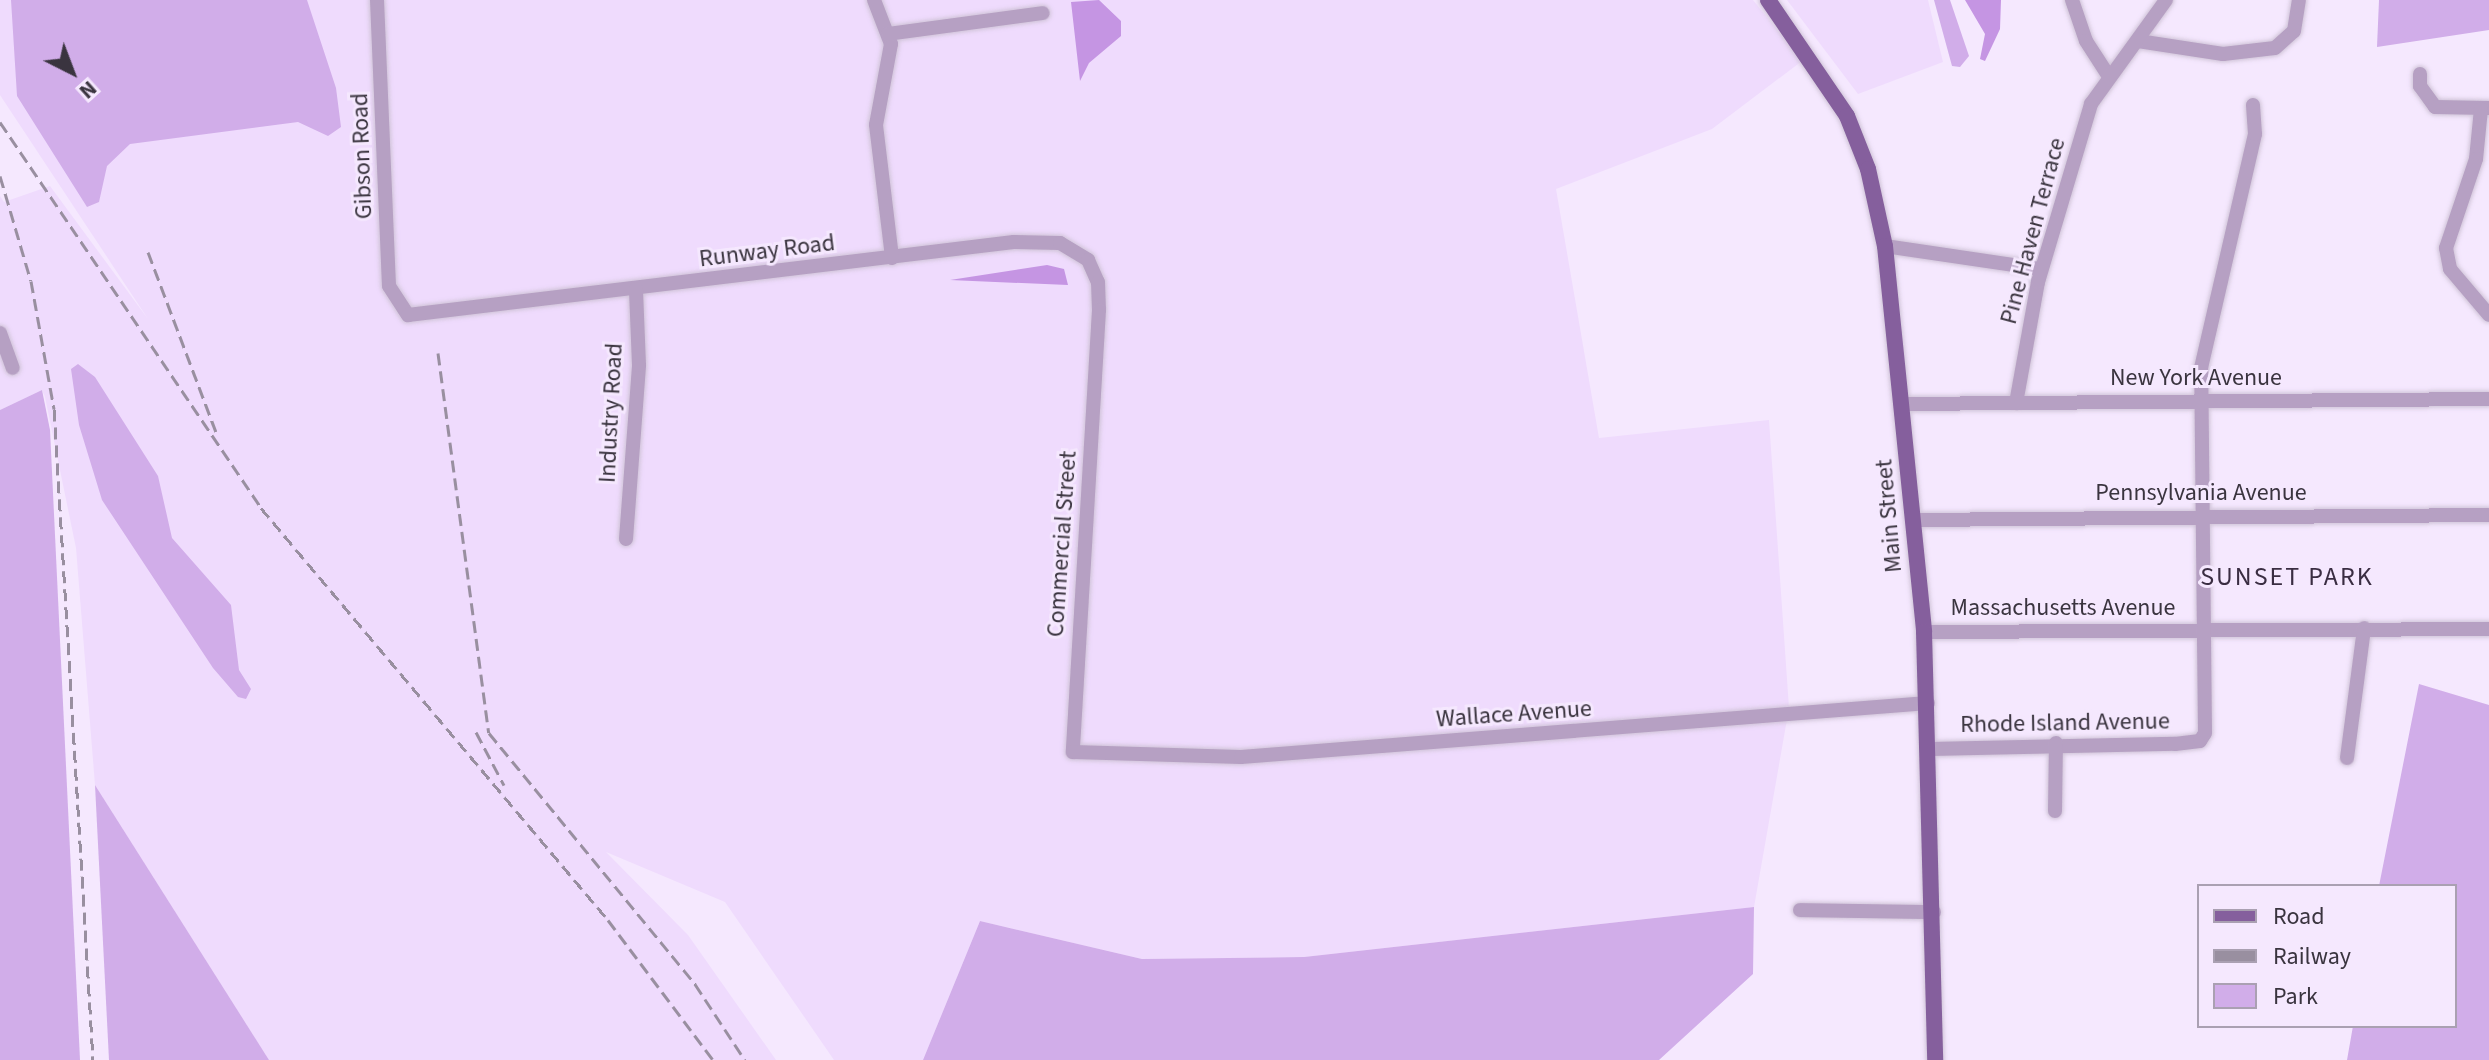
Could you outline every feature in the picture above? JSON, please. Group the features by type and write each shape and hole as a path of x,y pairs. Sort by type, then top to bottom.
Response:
{"main road":[{"name":"Main Street","path":"1768,0 1847,116 1868,169 1885,246 1924,632 1930,749 1935,1060"}],"street":[{"name":"Gibson Road","path":"377,0 389,286 398,308"},
{"path":"874,0 888,34 876,125 892,258"},
{"path":"2072,0 2086,41 2108,75"},
{"name":"Pine Haven Terrace","path":"2016,403 2041,269 2086,116 2108,75 2138,41 2166,0"},
{"path":"2138,41 2223,54 2275,48 2294,31 2299,0"},
{"path":"888,34 1043,13"},
{"path":"2420,74 2420,86 2435,107 2485,108 2476,159 2446,248 2450,269 2489,315"},
{"path":"2208,629 2205,337 2255,134 2253,105"},
{"name":"Runway Road","path":"398,308 413,317 433,317 892,258 1060,243 1093,267 1099,310"},
{"path":"1885,246 2041,269"},
{"name":"Industry Road","path":"626,539 639,365 636,289"},
{"name":"Commercial Street","path":"1099,310 1071,720 1073,752 1103,755"},
{"path":"0,333 13,368"},
{"name":"New York Avenue","path":"1903,404 2489,399"},
{"name":"Pennsylvania Avenue","path":"1914,520 2207,515 2489,515"},
{"path":"2347,758 2364,628"},
{"name":"Rhode Island Avenue","path":"1930,749 2200,741 2207,724 2208,629"},
{"name":"Massachusetts Avenue","path":"1924,632 2489,629"},
{"name":"Wallace Avenue","path":"1103,755 1241,757 1928,703"},
{"path":"2055,811 2056,743"},
{"path":"1800,910 1934,912"}],"shaded area":[{"path":"0,0 1753,0 1802,61 1712,129 1556,189 1599,438 1769,420 1789,708 1754,907 1304,957 1142,959 980,921 923,1060 834,1060 725,902 606,852 688,935 776,1060 269,1060 95,785 76,548 45,397 42,390 0,410 0,196 4,202 50,186 148,319 0,95"},
{"path":"1099,0 1121,21 1121,36 1089,63 1080,81 1071,2"},
{"path":"1787,0 1928,0 1943,62 1858,94"},
{"path":"1965,0 2001,0 2000,29 1985,61 1980,59 1985,34"},
{"path":"1047,265 1064,269 1068,285 950,280"}],"green space":[{"path":"11,0 307,0 336,88 341,127 328,136 298,122 130,144 107,166 99,202 87,207 17,96"},
{"path":"1934,0 1950,0 1969,56 1960,67 1952,66"},
{"path":"2379,0 2489,0 2489,30 2377,47"},
{"path":"78,364 95,377 158,476 172,538 231,605 239,670 251,689 246,699 238,697 213,668 102,500 79,425 71,369"},
{"path":"42,390 50,430 80,1060 0,1060 0,410"},
{"path":"2419,684 2489,705 2489,1060 2347,1060 2353,1028 2457,1028 2457,884 2379,884"},
{"path":"95,785 269,1060 109,1060"},
{"path":"1754,907 1753,974 1659,1060 923,1060 980,921 1142,959 1304,957"}],"railway":[{"path":"0,122 261,508 608,920 713,1060"},
{"path":"0,176 31,281 54,409 93,1060"},
{"path":"148,252 216,432"},
{"path":"438,353 489,733 695,984 745,1060"},
{"path":"476,732 504,785"}],"district":[{"name":"SUNSET PARK","path":"2287,577"}]}
